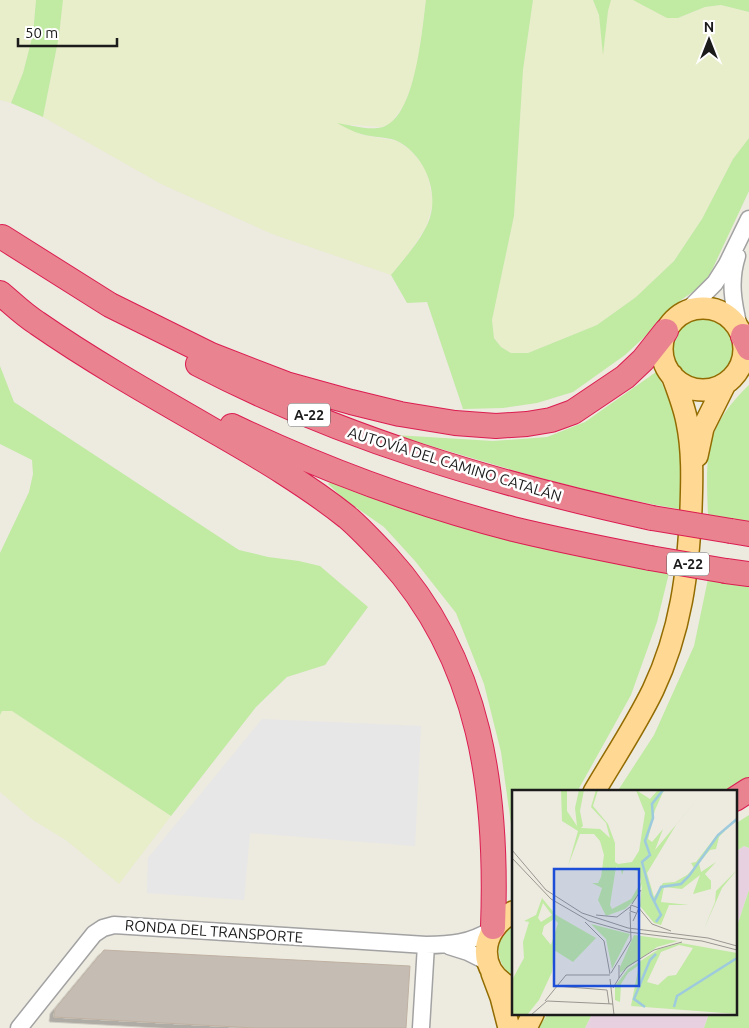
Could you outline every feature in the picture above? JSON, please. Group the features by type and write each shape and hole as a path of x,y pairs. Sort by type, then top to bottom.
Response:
{"highway":[{"path":"1,237 110,305 211,355 286,384 400,414 455,423 496,426 527,424 551,420 573,412 625,377 643,360 666,331"},
{"name":"AUTOVÍA DEL CAMINO CATALÁN","path":"1,237 96,305 163,346 245,388 332,425 501,481 584,503 652,518 740,533"},
{"name":"A-22","path":"0,286 79,340 150,383 217,419 310,460 421,502 471,517 577,544 738,572"},
{"path":"0,293 36,322 120,377 282,471 316,494 348,518 401,573 420,598 442,633 469,696 484,763 495,868 503,918"},
{"path":"736,798 749,790"}],"main road":[{"path":"696,308 716,310 725,314 744,337 744,356 741,367 734,377 725,384 716,388 697,390 679,382 667,369 662,355 666,331 671,323 687,311 696,308"},
{"path":"595,790 653,690 678,623 686,586 692,480 688,423 672,375"},
{"path":"692,480 703,428 725,384"},
{"path":"503,918 487,940 486,951 489,966 501,997 508,1028"},
{"path":"489,966 497,979 512,988"},
{"path":"526,1028 532,1016"}],"street":[{"path":"687,311 715,283 727,264 749,219"},
{"path":"744,337 732,302 732,282 735,263 749,219"},
{"name":"RONDA DEL TRANSPORTE","path":"22,1027 94,934 103,928 114,925 444,945 468,942 503,918"},
{"path":"421,1028 426,945"},
{"name":"RONDA DEL TRANSPORTE","path":"444,945 468,952 489,966"}],"shaded area":[{"path":"262,719 421,726 415,846 250,833 244,900 147,893 148,858"},
{"path":"744,846 749,848 749,890 736,929 736,851"},
{"path":"591,1016 708,1016 704,1028 585,1028"}],"green space":[{"path":"0,0 36,0 33,34 23,73 11,103 0,100"},
{"path":"36,0 63,0 59,36 43,117 11,103 23,73 33,34"},
{"path":"63,0 426,0 417,70 404,105 391,123 382,127 339,124 362,135 397,141 410,150 424,166 433,203 426,227 411,250 391,275 272,234 161,184 43,117 59,36"},
{"path":"426,0 533,0 523,70 514,216 492,320 494,338 501,347 511,353 528,353 597,325 636,297 674,261 702,219 733,159 749,138 749,191 703,285 681,300 664,315 653,329 625,355 573,392 537,403 503,408 463,409 427,302 407,303 391,275 418,241 430,218 432,193 429,181 418,158 399,142 358,133 337,123 378,128 394,120 403,107 410,90 419,50"},
{"path":"533,0 593,0 599,15 603,51 611,0 633,0 679,18 705,7 721,5 749,12 749,138 733,159 702,219 674,261 636,297 597,325 528,353 511,353 501,347 494,337 492,320 514,216 523,70"},
{"path":"593,0 611,0 603,55 599,15"},
{"path":"633,0 749,0 749,12 721,5 705,7 678,18 667,18"},
{"path":"699,317 711,317 728,326 735,337 737,349 735,361 728,372 711,381 699,381 687,376 678,367 673,355 673,343 678,331 687,322"},
{"path":"0,366 14,402 239,550 320,566 368,607 325,665 287,677 256,707 171,816 12,711 2,711 0,715 0,553 29,492 33,474 32,460 0,444"},
{"path":"656,372 671,403 682,447 683,465 679,509 571,486 395,435 493,441 547,437 585,422"},
{"path":"749,385 749,521 708,516 707,477 710,445 715,430 723,416"},
{"path":"333,479 467,528 583,557 669,573 657,622 631,695 578,790 512,790 512,853 511,824 501,752 484,684 456,613 415,561 384,527 344,499 328,484"},
{"path":"708,579 749,584 749,779 733,790 618,790 654,735 694,646"},
{"path":"11,710 171,816 119,884 67,841 33,820 0,792 0,715 2,711"},
{"path":"749,815 749,848 744,846 736,851 736,823"},
{"path":"749,890 749,1028 704,1028 708,1016 736,1016 736,929"},
{"path":"512,926 512,977 503,965 499,952 499,945"},
{"path":"547,1016 591,1016 585,1028 538,1028"}],"building":[{"path":"104,950 410,966 406,1028 255,1028 54,1017 55,1009"}]}
